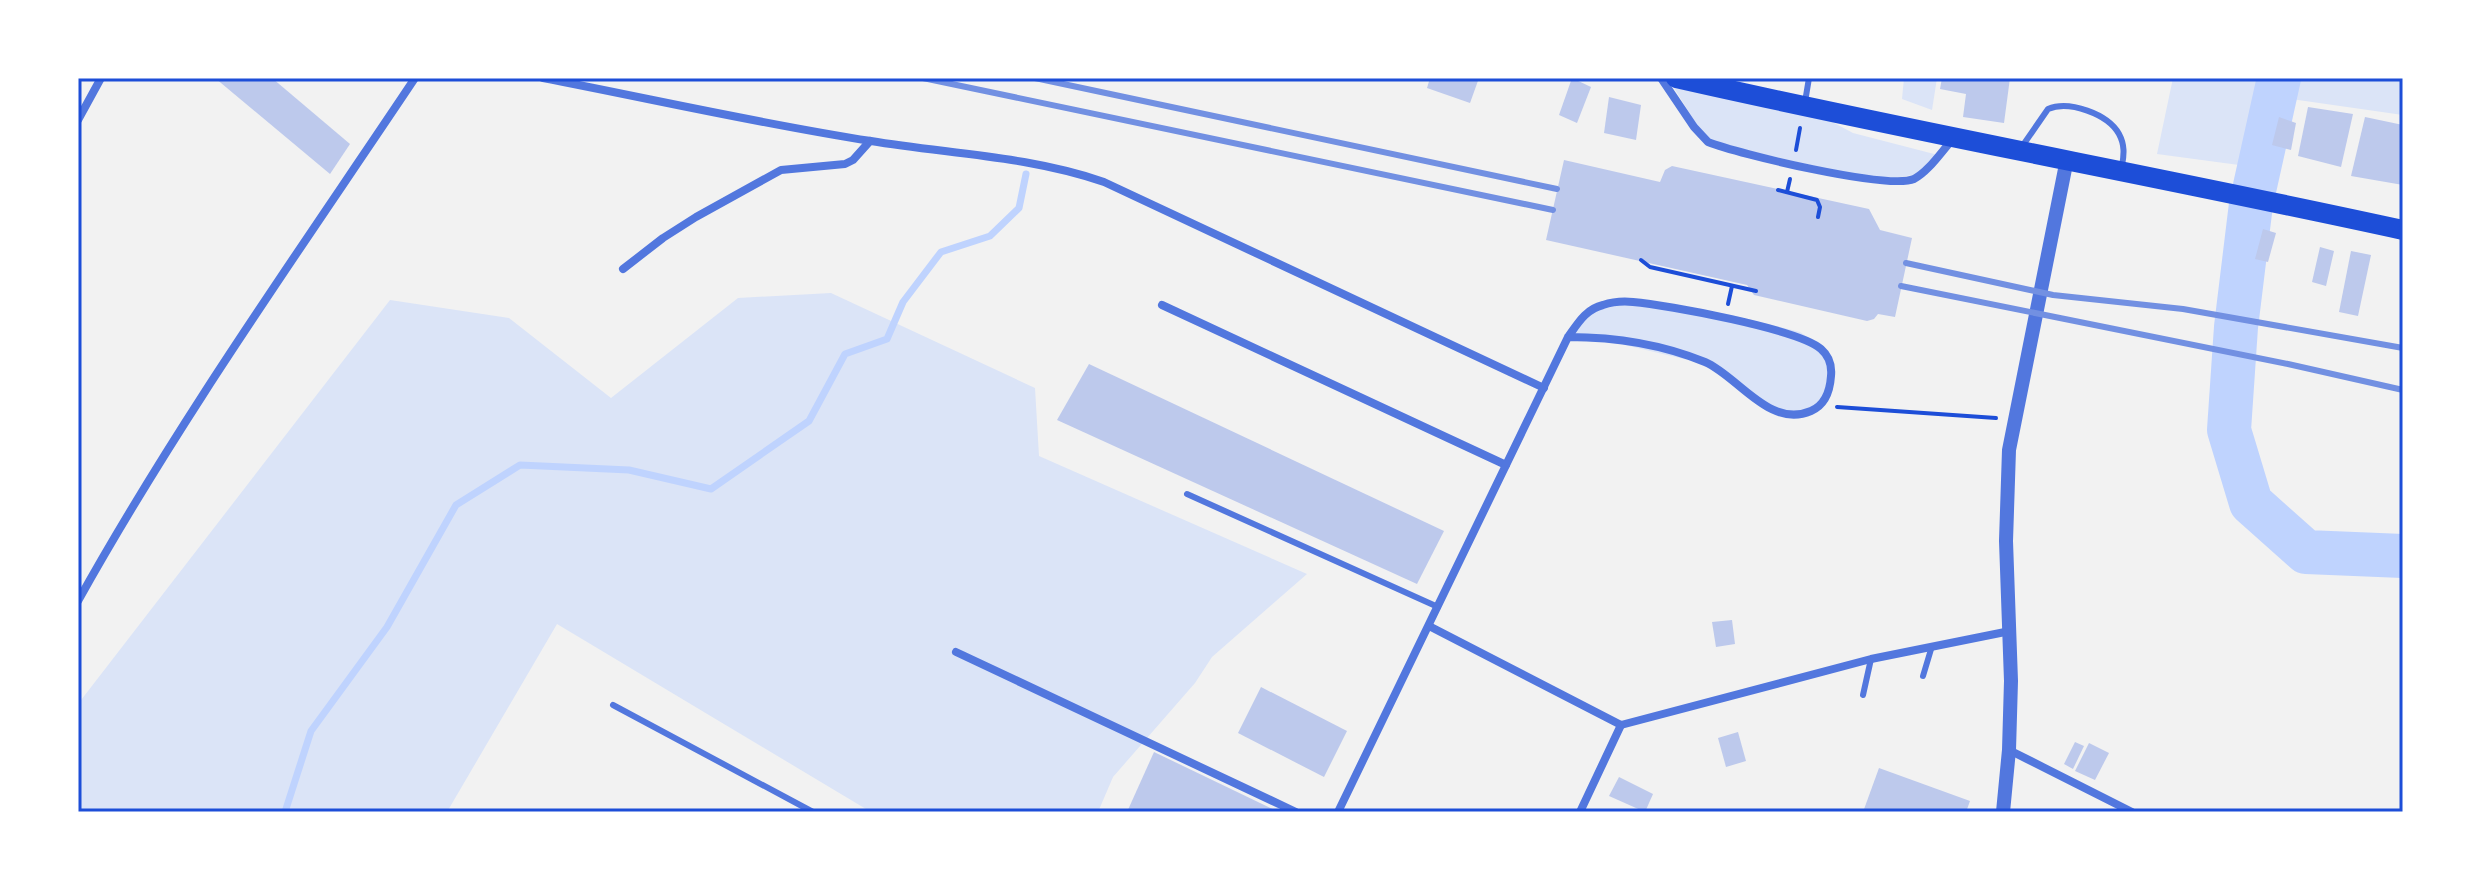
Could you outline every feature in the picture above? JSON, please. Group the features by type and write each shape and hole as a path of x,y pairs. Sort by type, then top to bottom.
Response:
{"main road":[{"path":"1676,78 1717,82 1804,107 2151,175 2403,230"}],"street":[{"path":"78,120 101,78"},
{"path":"78,601 127,513 415,78"},
{"path":"543,78 870,141 1048,166 1104,182 1544,388"},
{"path":"1661,78 1694,127 1708,142 1887,182 1913,179 1925,171 1956,136"},
{"path":"623,269 663,238 761,180 781,170 845,164 853,160 870,141"},
{"path":"2003,812 2009,750 2006,480 2067,159"},
{"path":"1338,812 1568,337 1587,312 1600,305 1631,301 1725,318 1799,336 1823,350 1830,361 1832,375 1829,391 1821,406 1807,413 1791,414 1754,398 1709,364 1673,351 1605,337 1568,337"},
{"path":"1162,305 1506,465"},
{"path":"1429,626 1621,725 1871,659 2010,631"},
{"path":"956,652 1296,812"},
{"path":"1580,812 1621,725"},
{"path":"2009,750 2132,812"}],"lane":[{"path":"1804,107 1809,78"},
{"path":"2020,150 2048,109 2065,106 2085,111 2111,124 2125,151 2122,170"},
{"path":"1187,494 1438,607"},
{"path":"1923,676 1932,646"},
{"path":"1863,695 1871,659"},
{"path":"613,705 813,812"}],"path":[{"path":"1793,163 1804,107"},
{"path":"1787,192 1790,179"},
{"path":"1778,190 1817,200 1820,207 1818,217"},
{"path":"1641,260 1650,267 1756,291"},
{"path":"1821,406 2015,420"}],"shaded area":[{"path":"1904,78 1937,78 1932,110 1902,99"},
{"path":"2173,78 2403,78 2403,115 2284,98 2239,165 2157,154"},
{"path":"1674,88 1804,107 1853,133 1938,155 1918,174 1878,181 1707,141"},
{"path":"831,293 1035,388 1039,456 1307,574 1212,657 1195,683 1113,777 1098,812 871,812 557,624 447,812 78,812 78,704 390,300 509,318 611,398 738,298"},
{"path":"1622,298 1727,314 1800,332 1821,346 1830,368 1828,388 1820,406 1805,413 1771,410 1705,364 1570,332 1599,303"}],"building":[{"path":"215,78 272,78 350,144 330,174"},
{"path":"1430,78 1479,78 1470,103 1427,88"},
{"path":"1572,78 1591,87 1577,123 1559,115"},
{"path":"1942,78 2010,78 2004,123 1963,117 1966,94 1940,89"},
{"path":"1609,97 1641,105 1636,140 1604,133"},
{"path":"2308,107 2353,114 2341,167 2298,156"},
{"path":"2279,117 2296,123 2291,150 2272,145"},
{"path":"2365,117 2403,125 2403,185 2351,176"},
{"path":"1564,160 1660,182 1665,170 1672,166 1869,209 1880,230 1912,238 1895,317 1878,314 1867,321 1754,295 1747,285 1546,240"},
{"path":"2263,229 2276,233 2268,262 2255,259"},
{"path":"2320,247 2334,251 2326,286 2312,282"},
{"path":"2351,251 2371,255 2358,316 2339,312"},
{"path":"1089,364 1444,531 1417,584 1057,420"},
{"path":"1732,620 1735,644 1716,647 1712,622"},
{"path":"1261,687 1347,731 1324,777 1238,733"},
{"path":"1738,732 1746,761 1726,767 1718,738"},
{"path":"2075,742 2084,746 2073,769 2064,764"},
{"path":"2089,743 2109,753 2095,780 2075,771"},
{"path":"1154,752 1279,812 1127,812"},
{"path":"1879,768 1970,801 1966,812 1863,812"},
{"path":"1619,777 1653,794 1645,812 1609,796"}],"waterway":[{"path":"2279,78 2251,204 2236,327 2229,430 2251,503 2306,552 2403,556"},
{"path":"285,812 311,731 387,627 456,505 520,465 629,470 711,489 809,421 845,354 887,339 903,302 941,252 990,236 1019,208 1026,174"}],"railway":[{"path":"923,78 1553,210"},
{"path":"1035,78 1557,189"},
{"path":"1906,263 2053,295 2183,309 2403,348"},
{"path":"1901,286 2403,390"}]}
